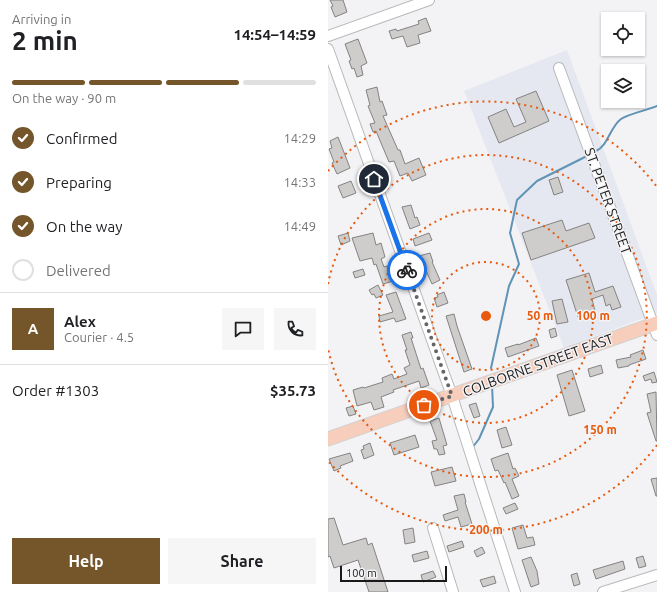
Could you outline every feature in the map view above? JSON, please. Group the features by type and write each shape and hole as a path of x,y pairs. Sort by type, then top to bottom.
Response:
{"main road":[{"name":"COLBORNE STREET EAST","path":"328,438 656,327"}],"street":[{"path":"328,36 429,0"},
{"path":"328,49 452,396 515,592"},
{"name":"ST. PETER STREET","path":"559,68 656,327"},
{"path":"433,528 453,592"},
{"path":"603,592 657,575"}],"shaded area":[{"path":"567,50 657,295 657,313 564,348 464,91"}],"building":[{"path":"330,0 343,0 347,12 335,17"},
{"path":"426,18 431,31 418,35 420,43 407,47 403,36 392,39 389,31 396,29 397,31 419,24 418,21"},
{"path":"358,39 367,63 361,66 363,75 357,77 354,68 352,69 349,61 351,60 345,44"},
{"path":"377,87 380,102 382,101 387,115 383,116 398,150 400,150 405,164 419,158 426,175 412,181 408,173 400,176 394,161 389,162 376,131 373,132 370,124 375,123 368,106 370,105 366,90"},
{"path":"536,91 549,121 499,143 488,117 506,109 514,127 526,122 516,99"},
{"path":"338,137 350,168 337,174 332,163 334,162 329,149 332,148 330,141"},
{"path":"558,177 563,192 554,195 549,180"},
{"path":"351,181 356,193 343,198 338,186"},
{"path":"411,205 415,218 417,217 420,225 410,229 402,207"},
{"path":"562,220 566,231 589,223 595,238 531,260 522,233"},
{"path":"348,233 350,241 341,245 338,236"},
{"path":"373,233 376,245 381,243 385,257 381,259 384,267 387,266 393,281 383,284 376,264 374,265 372,258 360,261 352,238"},
{"path":"429,233 432,240 415,246 413,239"},
{"path":"430,253 432,262 440,280 432,284 419,256"},
{"path":"363,269 365,275 355,278 353,272"},
{"path":"589,273 595,292 613,286 621,307 612,310 610,304 606,306 603,295 592,299 595,311 578,317 566,280"},
{"path":"378,285 383,295 376,298 369,290"},
{"path":"396,292 406,319 396,322 394,318 380,322 379,316 393,312 386,295"},
{"path":"444,292 448,303 437,307 434,298 438,297 437,295"},
{"path":"562,299 568,322 557,324 552,301"},
{"path":"454,314 472,369 464,372 446,316"},
{"path":"555,328 557,336 551,338 549,330"},
{"path":"411,332 413,338 411,338 421,369 423,368 429,385 421,388 419,381 393,390 394,392 381,397 384,407 374,410 371,402 357,406 353,390 383,382 382,378 392,374 394,379 407,374 404,368 410,365 402,335"},
{"path":"536,338 539,346 508,357 505,348"},
{"path":"643,350 646,359 629,366 618,368 616,360 631,357 630,355"},
{"path":"601,365 603,373 590,377 588,369"},
{"path":"572,370 585,411 569,416 557,375"},
{"path":"654,372 657,382 652,383 651,379 645,381 643,376"},
{"path":"656,392 657,441 647,413 651,412 647,394"},
{"path":"476,403 480,416 474,418 469,405"},
{"path":"353,406 356,414 349,416 346,408"},
{"path":"439,418 447,445 443,446 445,454 439,455 437,449 434,449 432,441 437,440 430,421"},
{"path":"506,427 512,445 502,448 497,430"},
{"path":"415,435 419,447 394,455 390,443"},
{"path":"370,443 374,455 364,459 361,450 364,449 363,446"},
{"path":"350,453 353,461 340,466 341,468 334,471 329,459"},
{"path":"508,453 513,469 515,468 519,476 512,479 519,496 512,499 498,470 495,471 491,459"},
{"path":"452,467 456,481 435,486 431,472"},
{"path":"657,478 657,496 656,496 651,479"},
{"path":"464,494 472,524 461,527 458,517 445,521 443,515 458,510 454,496"},
{"path":"515,503 518,509 506,514 503,508"},
{"path":"334,518 343,545 366,538 368,545 372,543 388,592 369,592 358,560 334,568 330,556 328,557 328,519"},
{"path":"523,525 527,538 533,537 535,545 518,549 512,528"},
{"path":"413,528 415,542 405,544 403,530"},
{"path":"462,541 464,547 449,552 447,546"},
{"path":"482,547 485,553 477,557 474,551"},
{"path":"427,551 429,558 414,562 412,555"},
{"path":"643,556 646,566 639,568 636,558"},
{"path":"531,557 537,571 539,584 531,587 522,560"},
{"path":"623,561 625,569 596,579 593,570"},
{"path":"433,571 436,577 423,582 421,575"},
{"path":"577,573 580,584 574,586 571,575"},
{"path":"494,576 496,583 483,587 480,580"}],"waterway":[{"path":"596,151 600,149 617,122 621,119 628,115 657,106"},
{"path":"491,368 509,286 519,264 510,233 517,200 537,181 585,157"},
{"path":"472,448 479,439 493,407 492,385"}],"way so far":[{"path":"407,270 452,396 424,405"}],"route":[{"path":"374,179 407,270"}]}
